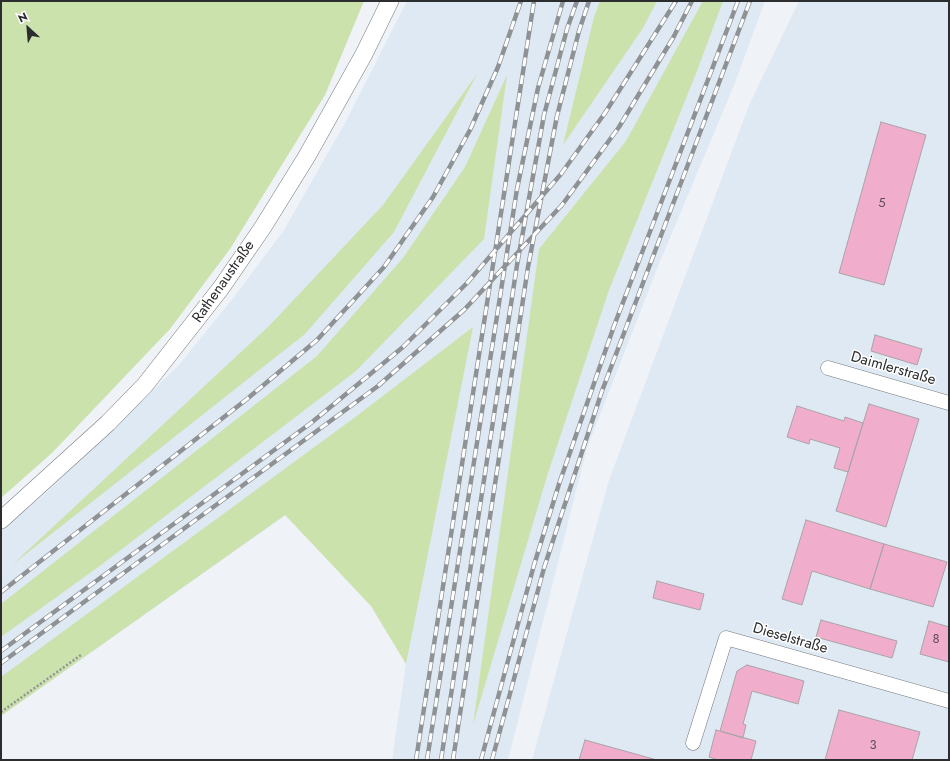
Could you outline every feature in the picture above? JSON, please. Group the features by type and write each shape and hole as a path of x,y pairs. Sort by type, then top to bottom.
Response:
{"street":[{"name":"Rathenaustraße","path":"1,520 108,422 145,385 216,294 263,227 307,156 364,54 390,1"},
{"name":"Daimlerstraße","path":"828,368 949,403"},
{"name":"Dieselstraße","path":"692,743 726,638 949,701"}],"path":[{"path":"1,712 81,654"}],"shaded area":[{"path":"407,1 765,1 735,83 659,264 587,448 508,760 392,760 406,664 371,606 286,515 1,716 1,530 44,495 179,365 234,297 284,230 345,123"},
{"path":"799,1 949,1 949,760 532,760 609,480 750,103"}],"green space":[{"path":"1,1 364,1 325,95 230,249 170,329 52,453 1,498"},
{"path":"600,1 657,1 643,28 563,145 594,17"},
{"path":"703,1 723,1 697,71 609,290 548,473 473,725 539,249 626,141"},
{"path":"477,74 394,232 305,334 12,565 270,325 383,205"},
{"path":"507,75 484,239 356,371 101,565 1,637 1,604 317,356 403,258 465,167"},
{"path":"473,327 406,664 371,606 285,515 1,716 1,677 354,418"}],"building":[{"path":"881,122 926,135 884,285 839,273"},
{"path":"875,335 922,349 917,365 871,351"},
{"path":"869,404 919,419 886,527 836,511"},
{"path":"797,406 844,421 845,417 863,423 848,472 834,468 840,448 810,439 809,444 787,437"},
{"path":"806,520 884,544 870,589 812,571 802,605 782,599"},
{"path":"884,544 947,562 933,607 870,589"},
{"path":"657,581 704,594 700,610 653,598"},
{"path":"821,620 897,641 892,658 816,637"},
{"path":"929,621 949,627 949,662 920,654"},
{"path":"747,665 804,681 798,704 752,691 743,724 746,725 743,738 720,731 737,671"},
{"path":"839,710 920,732 912,760 825,760"},
{"path":"716,730 756,741 751,760 719,760 709,757"},
{"path":"585,740 657,760 579,760"}],"railway":[{"path":"1,592 247,399 317,340 384,267 433,197 470,130 498,67 521,1"},
{"path":"416,760 534,1"},
{"path":"427,760 517,189 538,88 563,1"},
{"path":"441,760 517,265 544,115 567,29 577,1"},
{"path":"453,760 528,267 557,116 579,31 589,1"},
{"path":"1,651 311,423 403,347 467,283 561,174 605,113 676,1"},
{"path":"1,663 378,386 464,310 562,205 619,127 673,38 692,1"},
{"path":"481,760 534,565 559,484 614,326 738,1"},
{"path":"492,760 544,568 602,391 750,1"}]}
